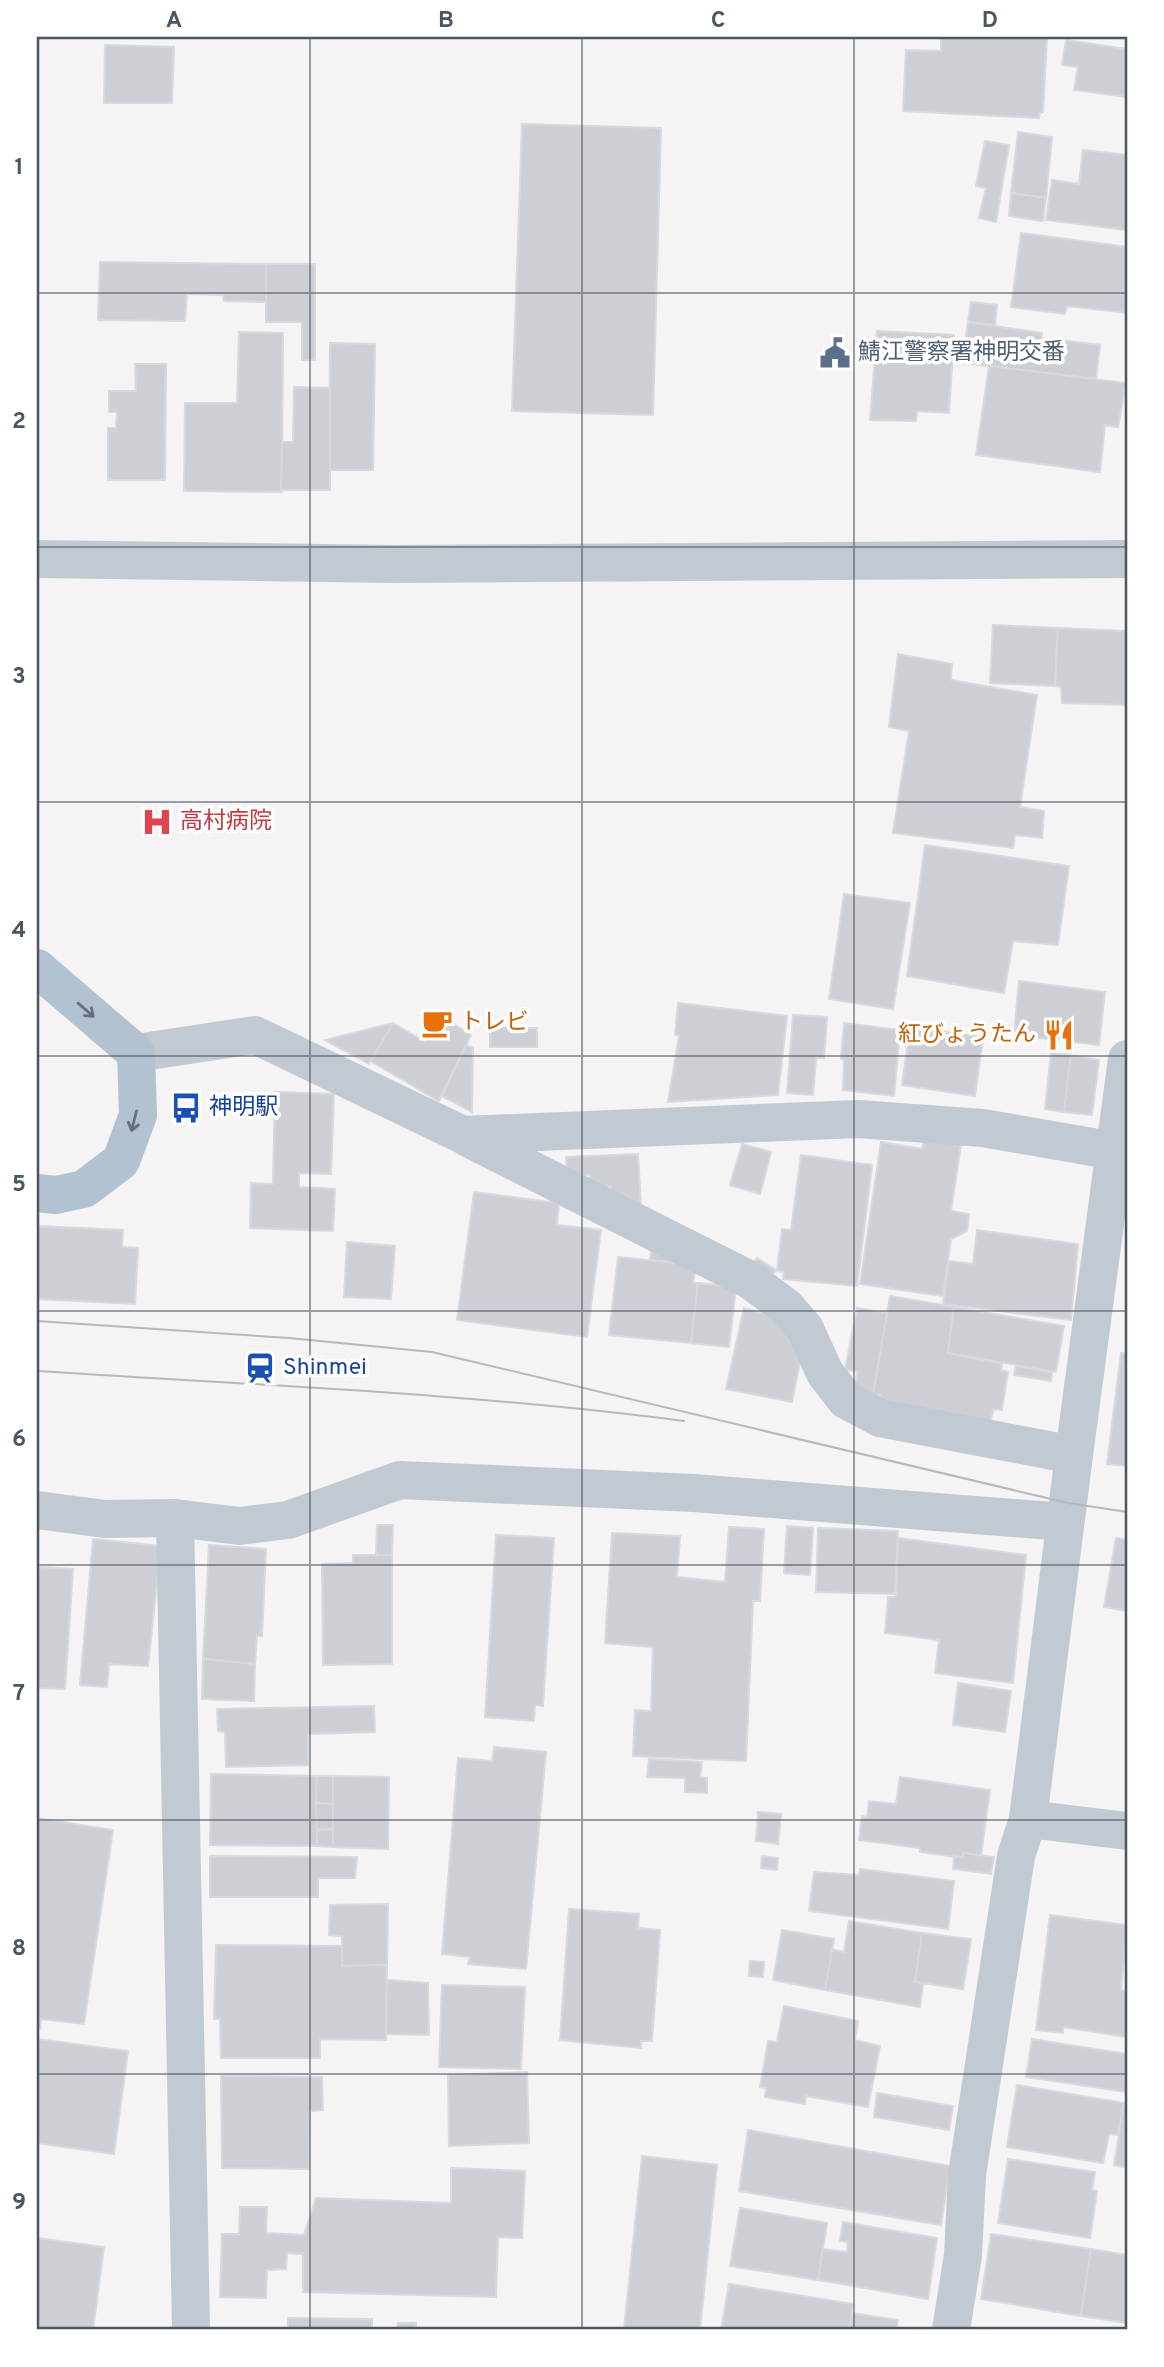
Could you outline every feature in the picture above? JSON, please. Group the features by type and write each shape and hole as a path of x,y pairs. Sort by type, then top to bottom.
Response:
{"main road":[{"path":"37,968 136,1053 138,1115 121,1161 84,1189 56,1195 37,1193"}],"street":[{"path":"37,559 392,564 1127,559"},
{"path":"136,1053 255,1035 463,1135 750,1280 786,1307 805,1329 825,1373 846,1400 880,1418 1074,1455"},
{"path":"951,2330 963,2255 969,2162 1016,1856 1028,1819 1127,1061"},
{"path":"463,1135 858,1119 984,1128 1115,1150"},
{"path":"37,1510 105,1519 176,1518 239,1526 288,1520 400,1480 694,1493 1065,1522"},
{"path":"176,1518 191,2330"},
{"path":"1028,1819 1127,1831"}],"building":[{"path":"941,37 1047,37 1043,112 1039,118 903,111 906,50 941,51"},
{"path":"1066,40 1127,49 1127,97 1074,90 1078,67 1062,65"},
{"path":"105,45 174,47 172,103 104,103"},
{"path":"522,124 661,128 653,415 512,411"},
{"path":"1018,132 1052,137 1046,198 1011,193"},
{"path":"985,141 1009,145 996,222 979,218 986,188 976,186"},
{"path":"1083,150 1127,155 1127,230 1046,220 1052,180 1079,184"},
{"path":"1011,193 1046,198 1043,221 1009,216"},
{"path":"1021,233 1127,247 1127,313 1067,306 1065,314 1011,307"},
{"path":"100,262 266,264 266,302 224,301 223,295 187,294 185,321 98,320"},
{"path":"266,264 315,264 315,360 302,360 302,322 266,322"},
{"path":"971,302 997,305 995,325 968,322"},
{"path":"968,322 1042,333 1041,338 1100,345 1096,379 962,363"},
{"path":"877,331 954,335 949,413 917,411 916,421 870,420"},
{"path":"239,332 283,333 282,492 184,491 185,403 237,403"},
{"path":"330,343 375,344 373,470 329,470"},
{"path":"135,364 166,364 165,480 108,480 108,428 116,428 117,412 109,412 109,391 136,391"},
{"path":"989,366 1126,383 1118,427 1105,425 1100,472 976,455"},
{"path":"294,387 330,388 330,490 281,490 282,442 293,442"},
{"path":"993,625 1058,628 1055,686 990,683"},
{"path":"1058,628 1127,631 1127,705 1062,703 1061,687 1055,686"},
{"path":"898,654 952,664 951,680 1037,695 1020,807 1044,811 1042,838 1015,835 1013,848 893,833 909,731 889,727"},
{"path":"925,845 1069,866 1058,945 1013,941 1004,993 907,976"},
{"path":"844,894 910,903 893,1009 829,999"},
{"path":"1019,981 1105,992 1099,1045 1014,1035"},
{"path":"678,1003 787,1016 778,1095 668,1102 679,1036 675,1035"},
{"path":"439,1015 471,1035 439,1101 370,1061 393,1023 425,1042"},
{"path":"793,1015 827,1017 824,1058 816,1058 813,1095 787,1093"},
{"path":"393,1023 369,1064 325,1040"},
{"path":"844,1023 900,1030 894,1096 843,1090 844,1060 841,1059"},
{"path":"910,1027 983,1037 975,1096 902,1085"},
{"path":"490,1028 537,1028 537,1047 490,1047"},
{"path":"466,1045 473,1048 472,1112 442,1096"},
{"path":"1051,1053 1071,1055 1064,1112 1045,1109"},
{"path":"1071,1055 1099,1060 1092,1115 1064,1112"},
{"path":"275,1092 334,1094 331,1174 299,1173 299,1187 335,1189 333,1231 250,1228 251,1183 273,1184"},
{"path":"924,1139 961,1144 951,1211 969,1214 967,1231 951,1239 943,1296 860,1284 881,1142 922,1149"},
{"path":"742,1144 771,1152 760,1194 730,1185"},
{"path":"638,1154 641,1205 628,1206 627,1196 612,1197 611,1186 590,1187 590,1175 567,1175 566,1157"},
{"path":"801,1155 872,1165 857,1286 783,1279 784,1272 777,1271 782,1229 791,1230"},
{"path":"474,1192 559,1203 557,1225 601,1230 587,1337 457,1320"},
{"path":"37,1226 123,1230 122,1247 138,1248 135,1304 37,1299"},
{"path":"977,1230 1078,1244 1071,1320 943,1304 949,1261 973,1264"},
{"path":"347,1242 395,1246 391,1299 344,1297"},
{"path":"651,1252 671,1254 670,1262 650,1260"},
{"path":"618,1257 696,1265 693,1283 698,1283 691,1343 609,1335"},
{"path":"757,1258 776,1270 768,1281 749,1269"},
{"path":"698,1283 736,1287 729,1347 691,1343"},
{"path":"890,1296 954,1307 948,1353 1002,1364 1001,1370 1008,1372 1002,1410 994,1409 989,1425 880,1405 881,1395 873,1394"},
{"path":"954,1307 1064,1326 1056,1372 948,1353"},
{"path":"744,1308 774,1317 801,1357 792,1402 726,1389"},
{"path":"857,1308 887,1313 873,1394 855,1392 857,1371 845,1370"},
{"path":"1121,1353 1127,1353 1127,1466 1107,1464"},
{"path":"1016,1366 1052,1372 1051,1381 1014,1375"},
{"path":"377,1525 393,1525 392,1555 376,1555"},
{"path":"787,1526 813,1528 810,1575 784,1573"},
{"path":"729,1527 764,1529 760,1601 753,1601 746,1761 633,1756 635,1710 651,1711 653,1647 605,1643 612,1533 680,1536 677,1577 725,1582"},
{"path":"818,1528 898,1531 895,1594 816,1592"},
{"path":"496,1535 554,1538 543,1706 535,1705 534,1721 485,1717"},
{"path":"898,1538 1026,1555 1013,1683 935,1673 939,1640 885,1633 888,1597 896,1597"},
{"path":"1116,1538 1127,1540 1127,1611 1104,1607"},
{"path":"93,1539 161,1546 148,1666 109,1664 107,1687 80,1685"},
{"path":"209,1545 266,1549 262,1636 257,1635 255,1664 203,1659"},
{"path":"353,1555 392,1555 392,1664 323,1665 322,1564 353,1563"},
{"path":"37,1567 73,1569 65,1689 37,1688"},
{"path":"203,1659 255,1664 254,1701 202,1699"},
{"path":"958,1683 1011,1691 1005,1732 953,1725"},
{"path":"374,1706 375,1732 308,1734 308,1765 226,1767 225,1732 218,1731 217,1709"},
{"path":"494,1747 546,1752 526,1969 468,1964 470,1957 442,1954 458,1758 492,1761"},
{"path":"649,1759 702,1762 700,1777 707,1778 707,1793 685,1792 685,1778 647,1777"},
{"path":"211,1774 317,1776 317,1846 210,1845"},
{"path":"317,1776 333,1776 333,1804 316,1803"},
{"path":"333,1776 389,1777 388,1849 333,1847"},
{"path":"900,1777 990,1790 981,1856 963,1853 962,1858 920,1852 920,1848 859,1840 862,1816 867,1817 869,1801 896,1804"},
{"path":"316,1803 333,1804 333,1829 317,1830"},
{"path":"758,1812 781,1814 778,1844 756,1841"},
{"path":"37,1818 113,1830 84,2024 41,2019 40,2029 37,2028"},
{"path":"333,1829 333,1847 317,1846 317,1830"},
{"path":"963,1853 994,1857 991,1874 953,1869 954,1856 962,1858"},
{"path":"210,1856 357,1857 355,1878 318,1878 318,1897 210,1897"},
{"path":"762,1856 778,1858 777,1870 761,1868"},
{"path":"860,1869 954,1881 948,1929 809,1911 814,1872 859,1875"},
{"path":"388,1904 387,1965 342,1966 342,1936 329,1935 330,1905"},
{"path":"569,1909 639,1914 638,1928 660,1930 652,2041 641,2041 641,2048 560,2040"},
{"path":"1050,1915 1127,1925 1121,1990 1127,1991 1127,2037 1063,2027 1063,2033 1036,2030"},
{"path":"849,1921 922,1933 915,1982 923,1983 920,2007 825,1990 831,1949 844,1952"},
{"path":"782,1930 834,1939 825,1990 773,1980"},
{"path":"922,1933 971,1939 963,1989 915,1982"},
{"path":"216,1945 342,1946 342,1966 387,1965 386,2040 320,2039 320,2058 221,2058 220,2019 214,2019"},
{"path":"750,1961 764,1962 763,1977 749,1976"},
{"path":"387,1980 428,1983 429,2035 386,2034"},
{"path":"442,1985 525,1987 521,2069 439,2067"},
{"path":"784,2006 858,2021 855,2040 880,2046 868,2107 806,2096 805,2104 765,2097 766,2088 760,2087 768,2041 777,2042"},
{"path":"37,2039 128,2051 114,2154 37,2143"},
{"path":"1032,2039 1127,2054 1127,2092 1026,2077"},
{"path":"527,2072 529,2143 449,2146 448,2075"},
{"path":"221,2076 322,2077 323,2110 310,2111 309,2169 222,2168"},
{"path":"1017,2085 1124,2103 1118,2135 1109,2134 1103,2163 1007,2147"},
{"path":"877,2093 953,2106 949,2130 874,2117"},
{"path":"1124,2103 1127,2103 1127,2168 1114,2165"},
{"path":"748,2130 950,2166 941,2225 739,2191"},
{"path":"642,2156 717,2165 700,2330 624,2330"},
{"path":"1008,2159 1095,2172 1092,2190 1097,2191 1090,2238 998,2223"},
{"path":"451,2168 525,2171 522,2238 498,2237 496,2297 303,2292 303,2254 287,2253 286,2269 267,2270 266,2298 220,2297 222,2234 239,2234 240,2207 267,2207 266,2233 304,2235 316,2198 451,2203"},
{"path":"740,2208 827,2223 818,2280 730,2266"},
{"path":"843,2222 937,2238 928,2299 818,2280 823,2249 847,2252 848,2242 840,2241"},
{"path":"991,2234 1091,2249 1081,2316 981,2299"},
{"path":"37,2238 104,2247 93,2330 37,2330"},
{"path":"1091,2249 1127,2255 1127,2323 1081,2316"},
{"path":"729,2284 853,2304 849,2330 721,2330"},
{"path":"852,2313 898,2320 896,2330 849,2330"},
{"path":"288,2318 372,2319 372,2330 288,2330"},
{"path":"398,2323 416,2323 416,2330 397,2330"}],"tram line":[{"path":"37,1321 289,1338 432,1352 1068,1503 1127,1512"},
{"path":"37,1371 523,1403 684,1421"}],"place":[{"name":"鯖江警察署神明交番","path":"835,353"},
{"name":"高村病院","path":"157,822"},
{"name":"トレビ","path":"437,1023"},
{"name":"紅びょうたん","path":"1059,1035"},
{"name":"神明駅","path":"186,1108"},
{"name":"Shinmei","path":"260,1368"}]}
